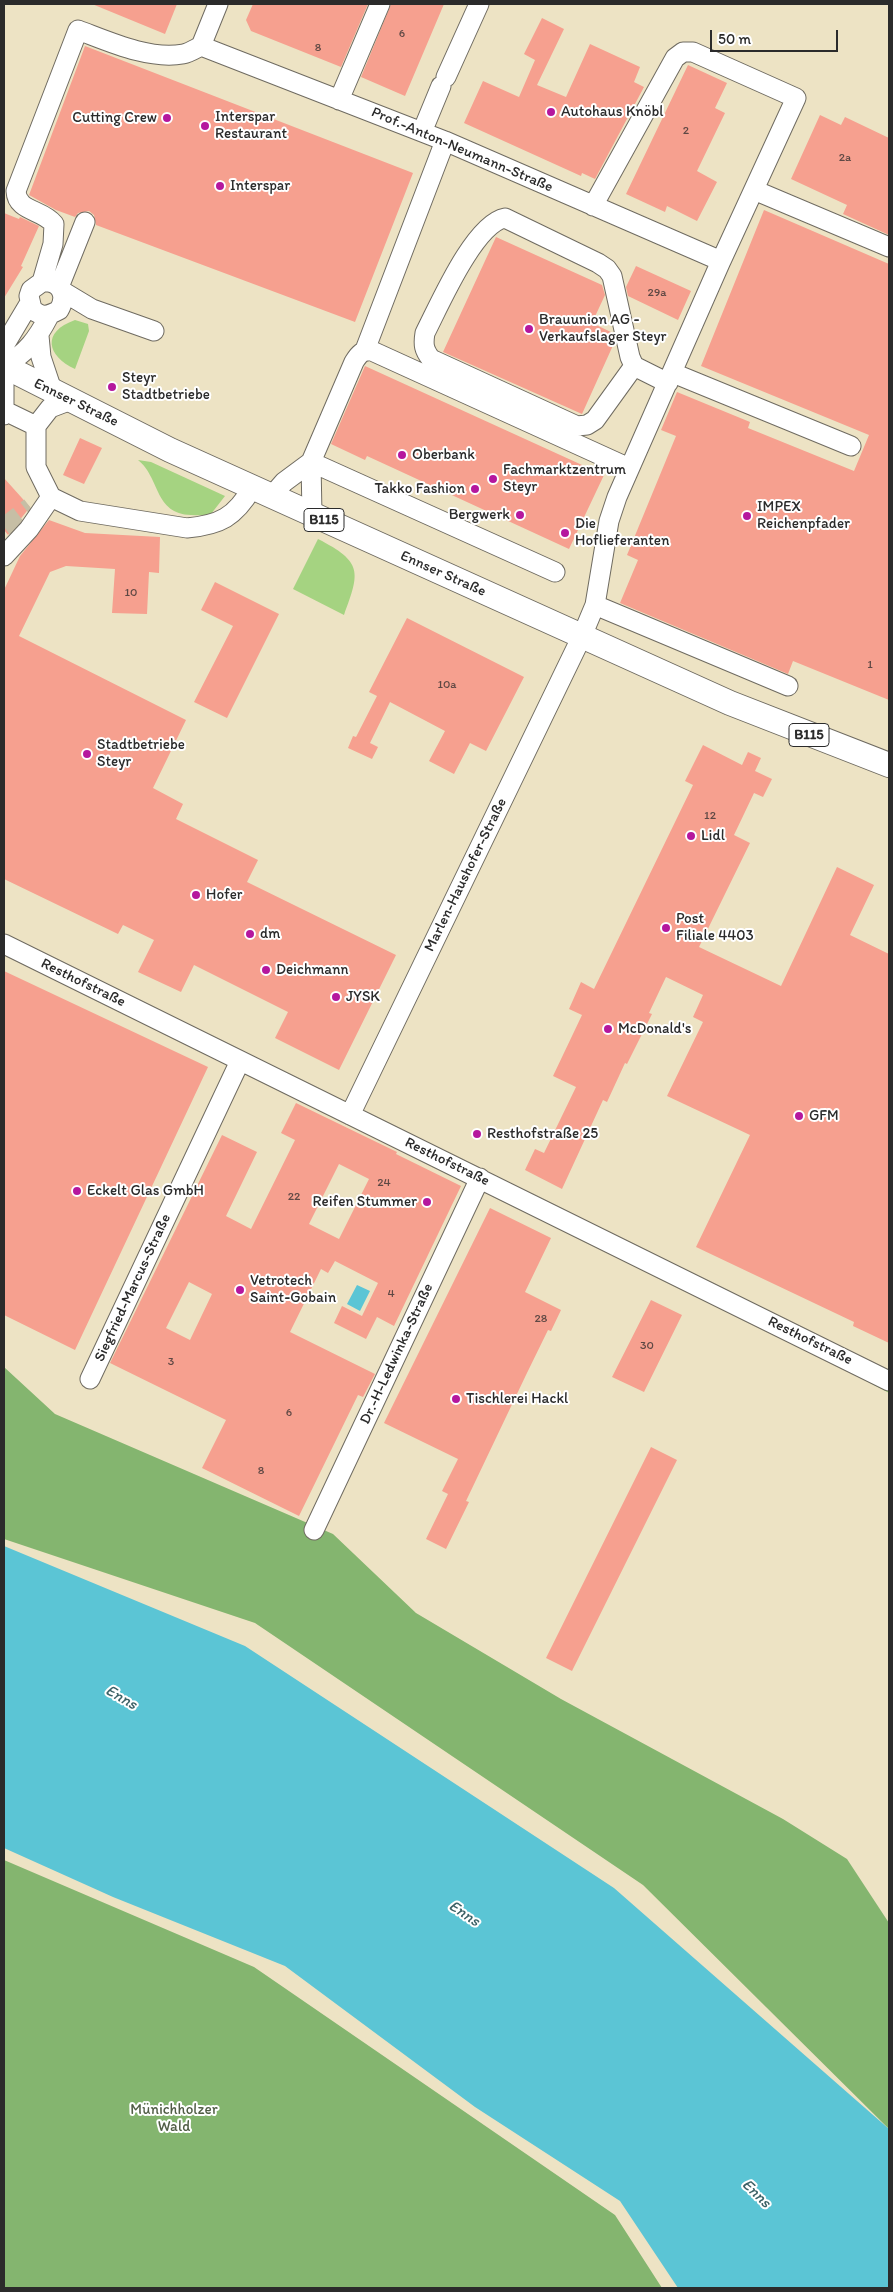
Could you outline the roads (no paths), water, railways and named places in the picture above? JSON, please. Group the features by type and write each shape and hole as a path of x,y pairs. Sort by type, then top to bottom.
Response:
{"main road":[{"name":"Ennser Straße","path":"4,366 312,515 738,707 889,765"}],"street":[{"path":"4,366 22,353 39,336 64,298 54,287 54,224 48,217 20,204 16,199 16,191 78,30 119,45 171,55 186,54 201,46 218,4"},
{"path":"339,100 380,4"},
{"path":"422,132 479,4"},
{"name":"Prof.-Anton-Neumann-Straße","path":"201,46 445,141 720,261"},
{"path":"582,636 595,606 609,521 629,468 671,378 720,261 796,98 694,52 683,52 675,58 593,206"},
{"path":"365,350 445,141"},
{"path":"754,190 889,247"},
{"path":"505,218 607,269 612,276 630,356 634,366 595,420 587,425 577,426 431,359 425,352 423,344 425,334 471,249 482,233 497,220 505,218"},
{"path":"54,287 85,222"},
{"path":"4,346 29,304 31,290 54,287 88,306 154,331"},
{"path":"29,304 36,314 54,313 88,306"},
{"path":"39,336 41,357 61,395 36,426 36,467 51,497 80,511 187,528 203,526 227,518 262,492 284,482 311,462"},
{"path":"312,515 311,462 354,362 358,354 365,350 372,351 629,468"},
{"path":"634,366 671,378 851,446"},
{"path":"4,381 4,413 36,426"},
{"path":"311,462 555,572"},
{"path":"30,507 51,497"},
{"path":"4,556 29,529 51,497"},
{"path":"595,606 788,686"},
{"name":"Marlen-Haushofer-Straße","path":"350,1115 582,636"},
{"name":"Resthofstraße","path":"4,944 889,1380"},
{"name":"Siegfried-Marcus-Straße","path":"90,1379 240,1061"},
{"name":"Dr.-H-Ledwinka-Straße","path":"314,1530 480,1178"}],"water":[{"path":"357,1285 370,1291 360,1311 347,1304"},
{"name":"Enns","path":"4,1546 245,1646 614,1888 889,2129 889,2288 678,2288 620,2201 475,2107 285,1966 113,1897 4,1848"}],"tunnel":[{"path":"4,527 30,507"}],"place":[{"name":"Autohaus Knöbl","path":"551,112"},
{"name":"Cutting Crew","path":"167,118"},
{"name":"Interspar Restaurant","path":"205,126"},
{"name":"Interspar","path":"220,186"},
{"name":"Brauunion AG - Verkaufslager Steyr","path":"529,329"},
{"name":"Steyr Stadtbetriebe","path":"112,387"},
{"name":"Oberbank","path":"402,455"},
{"name":"Fachmarktzentrum Steyr","path":"493,479"},
{"name":"Takko Fashion","path":"475,489"},
{"name":"Bergwerk","path":"520,515"},
{"name":"IMPEX Reichenpfader","path":"747,516"},
{"name":"Die Hoflieferanten","path":"565,533"},
{"name":"Stadtbetriebe Steyr","path":"87,754"},
{"name":"Lidl","path":"691,836"},
{"name":"Hofer","path":"196,895"},
{"name":"Post Filiale 4403","path":"666,928"},
{"name":"dm","path":"250,934"},
{"name":"Deichmann","path":"266,970"},
{"name":"JYSK","path":"336,997"},
{"name":"McDonald's","path":"608,1029"},
{"name":"GFM","path":"799,1116"},
{"name":"Resthofstraße 25","path":"477,1134"},
{"name":"Eckelt Glas GmbH","path":"77,1191"},
{"name":"Reifen Stummer","path":"427,1202"},
{"name":"Vetrotech Saint-Gobain","path":"240,1290"},
{"name":"Tischlerei Hackl","path":"456,1399"}],"park label":[{"name":"Münichholzer Wald","path":"174,2118"}]}
